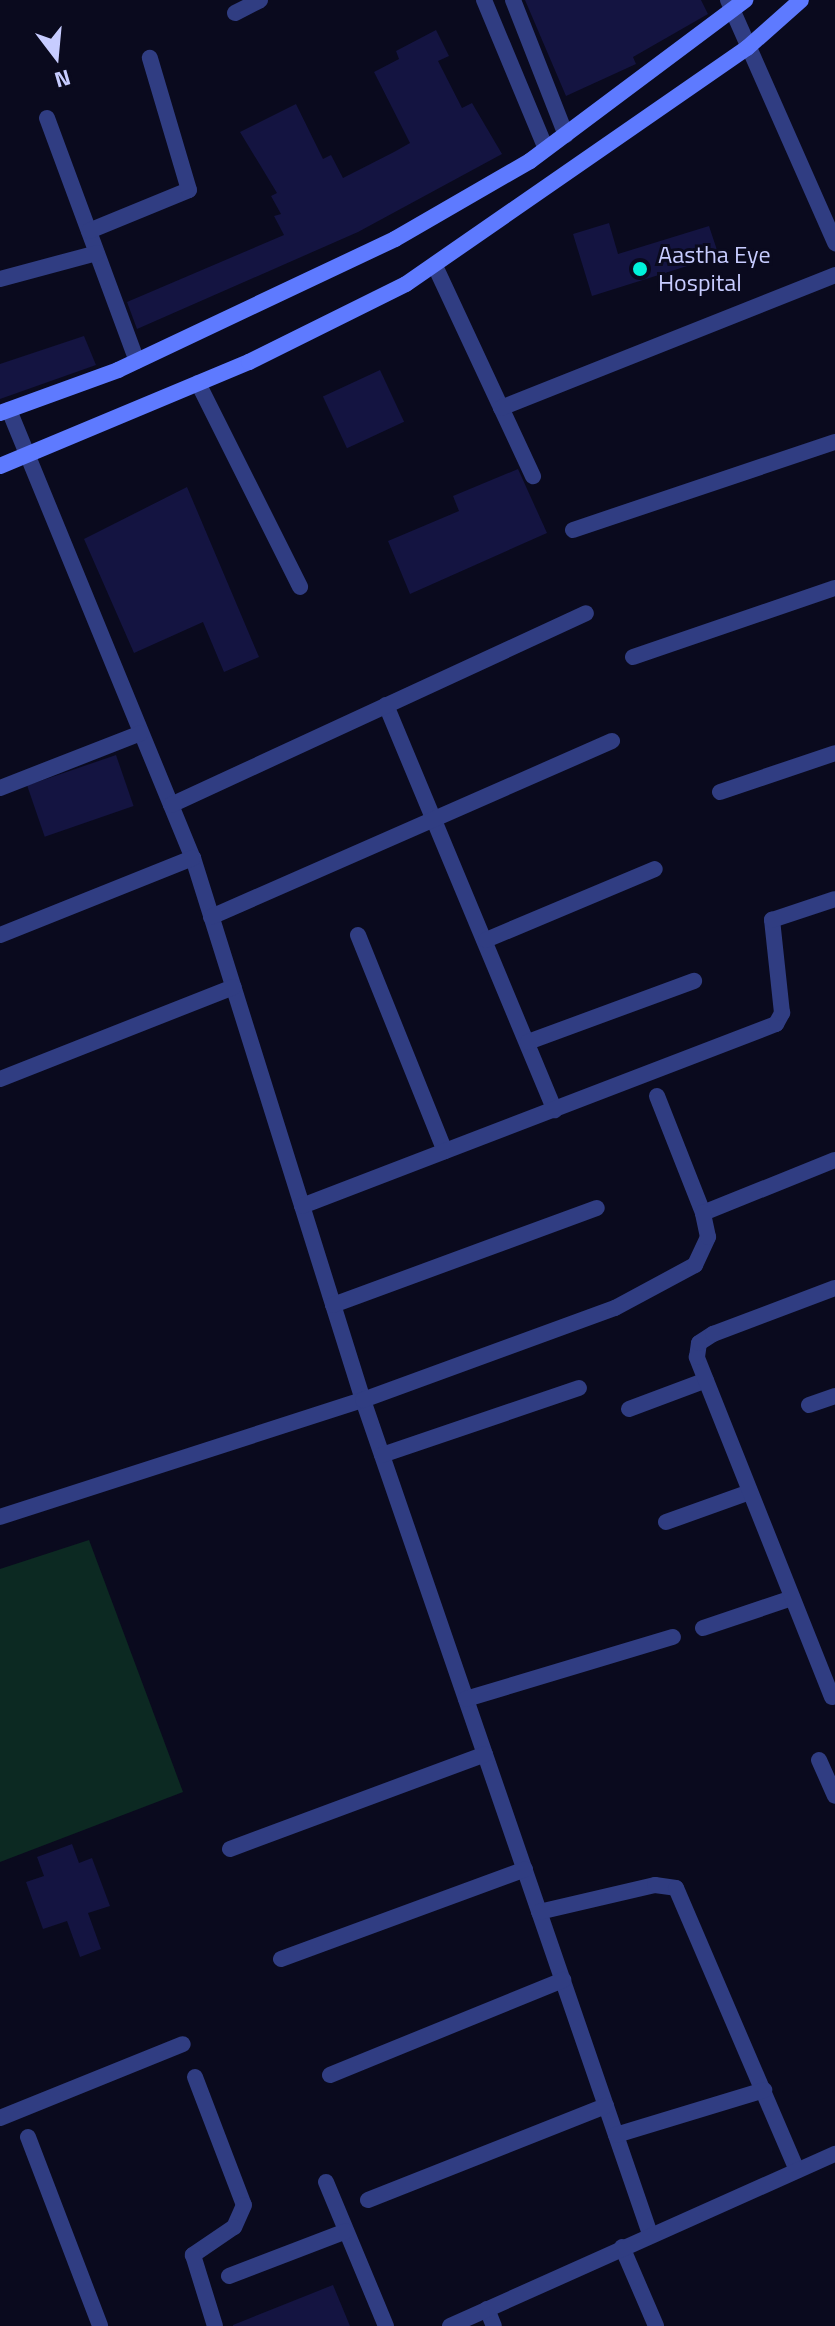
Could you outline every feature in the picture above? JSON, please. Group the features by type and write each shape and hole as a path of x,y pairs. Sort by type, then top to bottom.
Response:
{"street":[{"path":"235,13 260,0"},
{"path":"484,0 546,149"},
{"path":"513,0 566,135"},
{"path":"0,466 198,383 435,266 747,48 801,0"},
{"path":"650,2234 363,1400 193,858 4,412 137,361 395,239 546,149 735,4 747,48 835,243"},
{"path":"89,231 189,190 150,58"},
{"path":"47,118 137,361"},
{"path":"0,279 97,253"},
{"path":"435,266 533,476"},
{"path":"501,408 835,275"},
{"path":"198,383 300,587"},
{"path":"573,530 835,442"},
{"path":"633,657 835,588"},
{"path":"171,805 586,613"},
{"path":"386,705 437,820 555,1110"},
{"path":"0,788 141,733"},
{"path":"211,917 612,741"},
{"path":"720,792 835,753"},
{"path":"0,935 193,858"},
{"path":"486,940 655,869"},
{"path":"302,1206 776,1024 782,1013 772,920 835,899"},
{"path":"358,935 445,1151"},
{"path":"528,1042 694,981"},
{"path":"0,1079 233,987"},
{"path":"0,1517 363,1400 665,1286 704,1253 703,1213 657,1096"},
{"path":"703,1213 835,1160"},
{"path":"333,1305 597,1208"},
{"path":"832,1697 706,1380 699,1343 835,1288"},
{"path":"629,1409 706,1380"},
{"path":"382,1455 579,1388"},
{"path":"809,1405 835,1396"},
{"path":"666,1522 750,1492"},
{"path":"703,1628 792,1598"},
{"path":"466,1699 673,1637"},
{"path":"230,1849 485,1754"},
{"path":"819,1760 835,1796"},
{"path":"281,1959 525,1869"},
{"path":"539,1912 655,1885 676,1888 797,2170"},
{"path":"330,2075 563,1980"},
{"path":"0,2118 183,2044"},
{"path":"195,2077 244,2205 234,2227 193,2255 215,2326"},
{"path":"616,2135 764,2090"},
{"path":"368,2200 606,2106"},
{"path":"28,2137 100,2326"},
{"path":"450,2326 650,2234 835,2154"},
{"path":"326,2182 386,2326"},
{"path":"229,2276 346,2231"},
{"path":"622,2247 656,2326"},
{"path":"487,2309 494,2326"}],"green space":[{"path":"89,1540 183,1792 0,1862 0,1569"}],"building":[{"path":"525,0 701,0 708,14 633,57 636,64 566,96"},
{"path":"436,30 449,56 438,61 462,108 472,103 502,154 358,232 137,329 127,302 284,235 274,216 281,214 271,196 277,193 240,132 296,104 323,159 331,155 343,178 394,152 410,143 374,72 399,59 396,51"},
{"path":"609,223 618,254 709,226 719,256 592,296 573,234"},
{"path":"84,336 96,365 0,399 0,364"},
{"path":"380,370 404,422 347,448 323,397"},
{"path":"518,469 547,533 410,594 388,541 459,511 453,496"},
{"path":"187,487 259,657 224,672 203,622 134,653 84,539"},
{"path":"116,755 134,806 45,837 27,786"},
{"path":"72,1844 79,1863 92,1858 110,1906 88,1913 101,1949 80,1957 67,1921 43,1929 26,1882 44,1876 37,1857"},
{"path":"333,2285 350,2326 233,2326 233,2325"}],"place":[{"name":"Aastha Eye Hospital","path":"640,269"}]}
